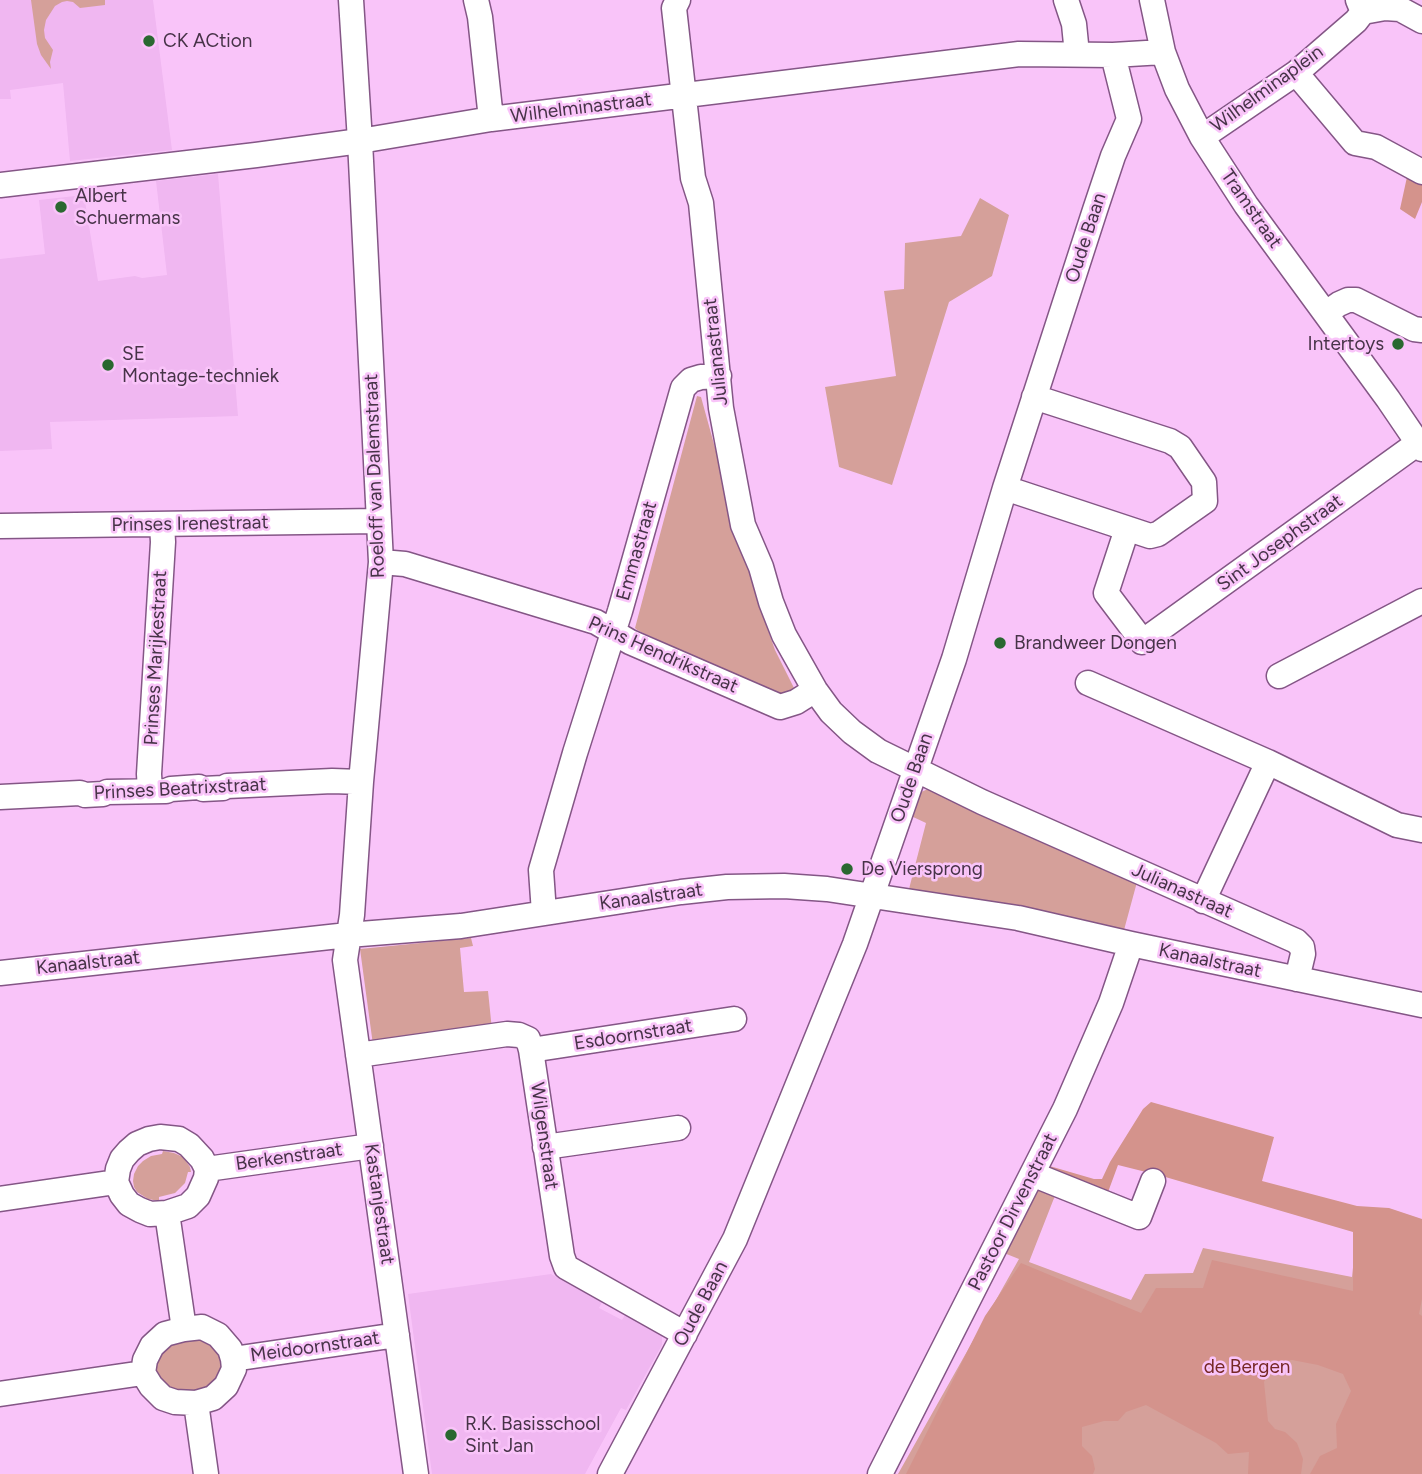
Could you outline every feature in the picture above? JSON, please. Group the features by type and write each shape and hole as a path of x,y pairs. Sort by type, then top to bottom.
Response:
{"street":[{"name":"Roeloff van Dalemstraat","path":"348,935 352,915 381,562 351,0"},
{"path":"476,0 491,119"},
{"name":"Julianastraat","path":"678,0 674,8 683,96 693,178 701,203 721,408 743,526 785,635 815,690"},
{"path":"1066,0 1074,24 1077,54"},
{"name":"Tramstraat","path":"1152,0 1163,52 1177,89 1202,137 1246,205 1325,313"},
{"name":"Wilhelminaplein","path":"1202,137 1296,73 1356,21 1360,6 1400,9 1422,21"},
{"name":"Wilhelminastraat","path":"0,185 244,157 491,119 1019,54 1113,55 1163,52"},
{"name":"Oude Baan","path":"610,1474 734,1239 855,944 954,659 1034,397 1113,156 1129,119 1113,55"},
{"path":"1296,73 1355,144 1377,147 1422,172"},
{"path":"1325,313 1339,303 1356,300 1414,329 1422,330"},
{"name":"Sint Josephstraat","path":"1127,529 1106,593 1139,638 1420,446 1325,313"},
{"name":"Emmastraat","path":"544,913 541,870 624,599 683,388 691,380 719,376"},
{"path":"1005,488 1150,536 1158,534 1205,500 1204,482 1180,447 1170,441 1034,397"},
{"name":"Prinses Irenestraat","path":"0,526 379,521"},
{"name":"Prinses Marijkestraat","path":"150,791 162,524"},
{"name":"Prins Hendrikstraat","path":"381,562 405,564 596,622 630,642 780,707 796,702 815,690"},
{"path":"1279,676 1422,601"},
{"path":"1088,683 1268,762 1396,825 1422,830"},
{"path":"815,690 831,712 852,733 878,751 915,770"},
{"path":"1203,901 1268,762"},
{"name":"Julianastraat","path":"915,770 1296,941 1303,954 1297,979"},
{"name":"Prinses Beatrixstraat","path":"0,797 361,782"},
{"name":"Kanaalstraat","path":"0,973 348,935 461,926 681,892 727,887 784,886 872,895 1018,918 1297,979"},
{"name":"Kastanjestraat","path":"348,935 345,960 416,1474"},
{"name":"Pastoor Dirvenstraat","path":"880,1474 1065,1109 1111,1003 1131,944"},
{"path":"1297,979 1422,1005"},
{"name":"Esdoornstraat","path":"531,1050 734,1019"},
{"path":"358,1055 507,1034 528,1039 531,1050"},
{"name":"Wilgenstraat","path":"531,1050 562,1256 566,1267 685,1334"},
{"path":"545,1147 678,1128"},
{"path":"160,1137 179,1139 189,1144 207,1169 198,1196 188,1206 167,1213 150,1214 129,1204 116,1182 122,1159 129,1151 137,1144 160,1137"},
{"name":"Berkenstraat","path":"207,1169 371,1146"},
{"path":"1032,1174 1139,1217 1153,1181"},
{"path":"0,1199 116,1182"},
{"path":"167,1213 184,1329 165,1334 152,1346 145,1360 143,1373 163,1398 175,1402 196,1403 206,1474"},
{"name":"Meidoornstraat","path":"184,1329 202,1327 218,1335 230,1349 233,1359 234,1369 226,1386 213,1398 196,1403"},
{"name":"Meidoornstraat","path":"233,1359 397,1335"},
{"path":"0,1394 143,1373"}],"shaded area":[{"path":"0,0 153,0 172,150 70,161 63,83 10,90 11,99 0,99"},
{"path":"218,174 238,416 50,422 52,449 0,451 0,259 45,254 39,200 84,195 98,281 167,275 156,181"},
{"path":"551,1274 602,1302 599,1308 622,1320 625,1315 662,1335 662,1345 626,1410 621,1408 585,1474 432,1474 408,1294"}],"green space":[{"path":"31,0 105,0 105,5 80,8 67,1 55,6 46,20 44,30 45,38 53,50 51,69 37,44"},
{"path":"1407,177 1422,181 1422,202 1415,219 1400,209"},
{"path":"980,198 1009,215 992,276 949,302 892,485 839,467 825,387 896,376 884,291 904,289 905,243 961,236"},
{"path":"697,396 701,397 762,613 775,650 794,688 790,692 781,694 635,628"},
{"path":"928,789 1137,882 1124,930 909,889 926,823 911,816 919,793"},
{"path":"471,938 473,946 460,948 464,992 488,991 492,1030 373,1045 360,949"},
{"name":"de Bergen","path":"1151,1102 1274,1137 1262,1181 1357,1206 1389,1208 1422,1219 1422,1299 1419,1314 1422,1316 1422,1474 1310,1474 1320,1456 1337,1448 1336,1424 1351,1391 1343,1374 1292,1360 1274,1363 1264,1382 1268,1421 1275,1429 1285,1432 1297,1443 1303,1459 1301,1474 1248,1474 1249,1452 1228,1454 1216,1443 1146,1405 1126,1412 1118,1421 1104,1421 1082,1427 1082,1446 1092,1456 1095,1469 1093,1474 906,1474 985,1316 1021,1263 1141,1313 1156,1288 1203,1288 1212,1260 1353,1291 1353,1232 1118,1165 1104,1203 1039,1181 1046,1165 1102,1179 1143,1109"},
{"path":"163,1151 183,1157 191,1172 188,1172 185,1183 175,1193 159,1197 159,1201 148,1199 134,1187 134,1174 143,1161 162,1154"},
{"name":"de Bergen","path":"1039,1181 1058,1188 1029,1262 1131,1300 1145,1274 1193,1273 1203,1248 1352,1277 1358,1220 1422,1230 1422,1474 898,1474 1019,1259 1004,1253"},
{"path":"200,1335 227,1360 210,1392 163,1390 152,1364 156,1350"}],"place":[{"name":"CK ACtion","path":"149,41"},
{"name":"Albert Schuermans","path":"61,207"},
{"name":"Intertoys","path":"1398,344"},
{"name":"SE Montage-techniek","path":"108,365"},
{"name":"Brandweer Dongen","path":"1000,643"},
{"name":"De Viersprong","path":"847,869"},
{"name":"R.K. Basisschool Sint Jan","path":"451,1435"}]}
